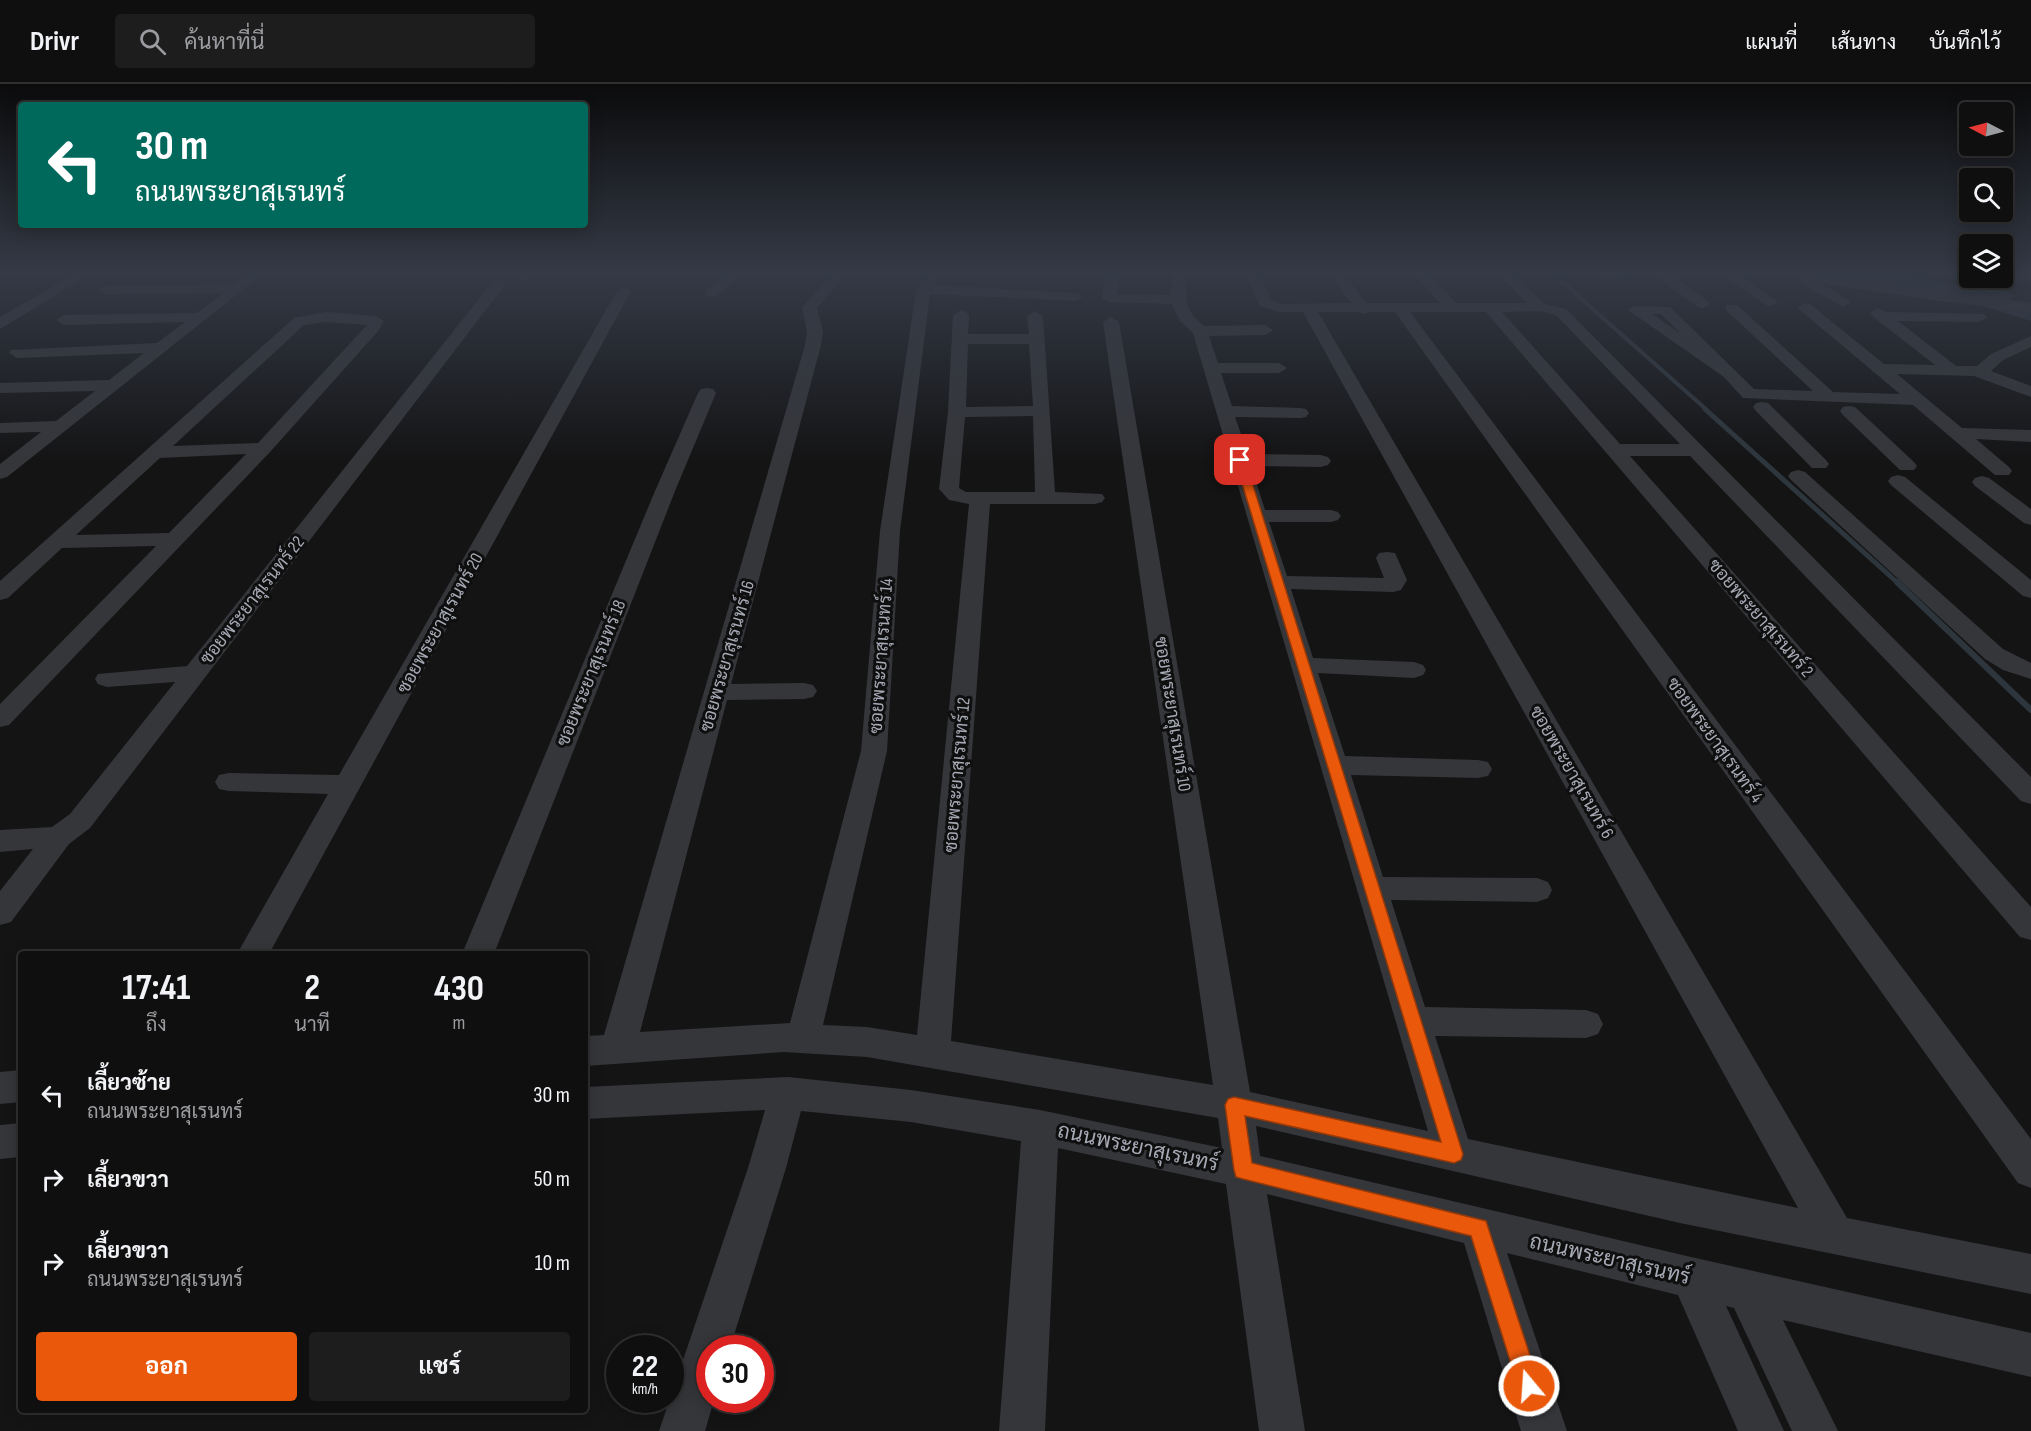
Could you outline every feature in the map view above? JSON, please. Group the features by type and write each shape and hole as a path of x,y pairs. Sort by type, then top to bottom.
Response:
{"street":[{"path":"0,473 176,336"},
{"path":"0,593 283,336"},
{"path":"0,719 263,448 366,336"},
{"name":"ซอยพระยาสุเรนทร์ 22","path":"0,913 59,837 80,821 458,336"},
{"name":"ซอยพระยาสุเรนทร์ 20","path":"256,951 349,785 593,336"},
{"name":"ซอยพระยาสุเรนทร์ 16","path":"602,1050 717,692 814,336"},
{"name":"ซอยพระยาสุเรนทร์ 14","path":"803,1038 874,751 890,531 920,336"},
{"path":"960,336 957,412 949,489 956,496 980,498 1095,498"},
{"path":"1037,336 1045,498"},
{"name":"ซอยพระยาสุเรนทร์ 10","path":"1113,336 1234,1105 1282,1431"},
{"path":"1202,336 1454,1154"},
{"name":"ซอยพระยาสุเรนทร์ 6","path":"1325,336 1834,1234"},
{"name":"ซอยพระยาสุเรนทร์ 4","path":"1420,336 2031,1170"},
{"name":"ซอยพระยาสุเรนทร์ 2","path":"1515,336 2031,928"},
{"path":"1584,336 2031,794"},
{"path":"1675,336 1728,372"},
{"path":"1691,336 1749,394 1918,400"},
{"path":"1762,336 1830,398"},
{"path":"1840,336 2002,471"},
{"path":"1907,336 1953,371"},
{"path":"960,339 1037,339"},
{"path":"1880,369 1982,370 1997,357 2031,341"},
{"path":"17,352 161,348"},
{"path":"1212,368 1279,368"},
{"path":"1976,371 2031,392"},
{"path":"0,388 113,385"},
{"name":"ซอยพระยาสุเรนทร์ 18","path":"479,951 665,491 707,393"},
{"path":"1934,414 1762,407 1809,470 1995,654 2012,666 2031,671"},
{"path":"957,412 1042,411"},
{"path":"1225,411 1300,412"},
{"path":"1849,411 1902,473 2031,591"},
{"path":"0,428 59,426"},
{"path":"1957,434 2031,436"},
{"path":"157,452 263,448"},
{"path":"1614,450 1695,450"},
{"path":"1240,460 1321,461"},
{"path":"1982,482 2031,519"},
{"name":"ซอยพระยาสุเรนทร์ 12","path":"933,1053 980,498"},
{"path":"1257,516 1332,516"},
{"path":"57,542 175,539"},
{"path":"1278,582 1393,585 1396,580 1387,558"},
{"path":"1304,665 1414,670"},
{"path":"107,679 195,673"},
{"path":"717,692 804,691"},
{"path":"1334,765 1478,769"},
{"path":"229,782 349,785"},
{"path":"0,841 59,837"},
{"path":"1373,888 1537,890"},
{"path":"1414,1022 1586,1024"},
{"path":"602,1050 803,1038 867,1042 1234,1105 1680,1204 2031,1274"},
{"path":"0,1088 18,1086"},
{"path":"682,1431 767,1168 788,1093"},
{"name":"ถนนพระยาสุเรนทร์","path":"588,1103 788,1093 911,1106 1040,1127 1243,1170 1691,1278 2031,1355"},
{"path":"1022,1431 1040,1127"},
{"path":"0,1142 18,1140"},
{"path":"1479,1228 1544,1431"},
{"path":"1691,1278 1761,1431"},
{"path":"1747,1291 1815,1431"}],"waterway":[{"path":"1623,336 1707,410"},
{"path":"1705,409 1899,584"},
{"path":"1897,582 2031,710"}],"route":[{"path":"1240,460 1454,1154 1234,1105 1243,1170 1479,1228 1529,1386"}]}
